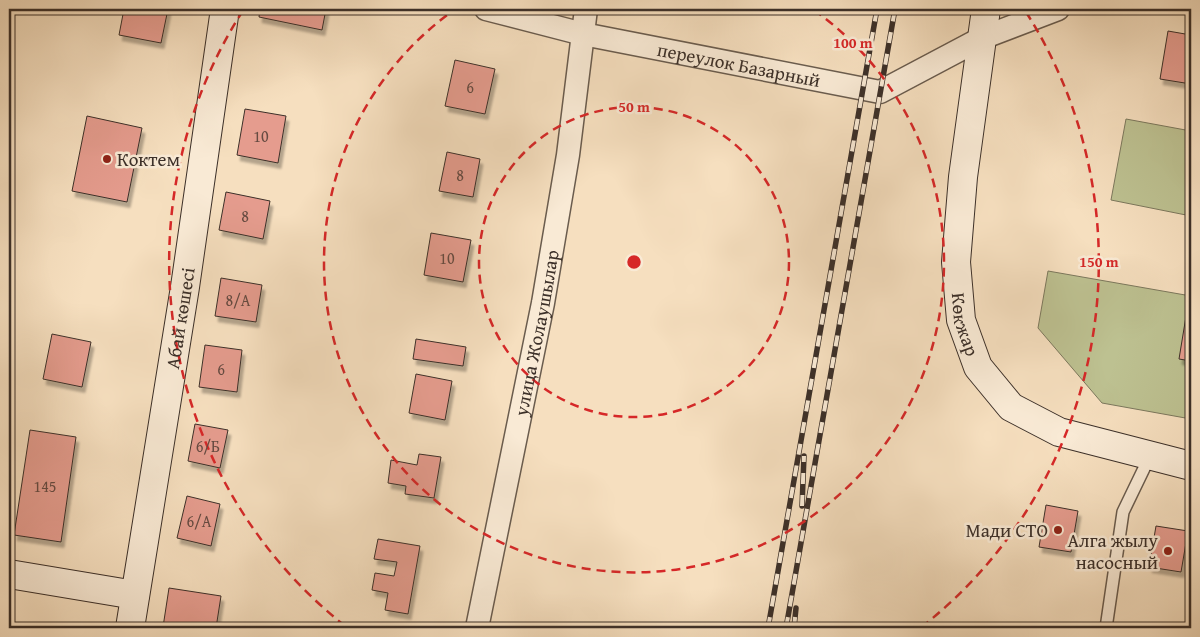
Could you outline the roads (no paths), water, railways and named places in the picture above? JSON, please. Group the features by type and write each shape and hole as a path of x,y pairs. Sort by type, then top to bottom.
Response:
{"street":[{"name":"Абай көшесі","path":"130,628 185,287 225,9"},
{"name":"переулок Базарный","path":"486,9 583,34 880,92 982,38 1058,9"},
{"name":"улица Жолаушылар","path":"477,628 543,303 568,156 586,9"},
{"name":"Көкжар","path":"986,9 963,177 956,262 961,320 978,367 1010,406 1059,432 1191,466"},
{"path":"9,574 135,596"}],"lane":[{"path":"1106,628 1123,512 1150,456"}],"railway":[{"path":"768,628 877,9"},
{"path":"786,628 895,9"},
{"path":"802,506 804,456"},
{"path":"794,628 796,608"}],"place":[{"name":"Коктем","path":"107,159"},
{"name":"Мади СТО","path":"1058,530"},
{"name":"Алга жылу насосный","path":"1168,551"}]}
